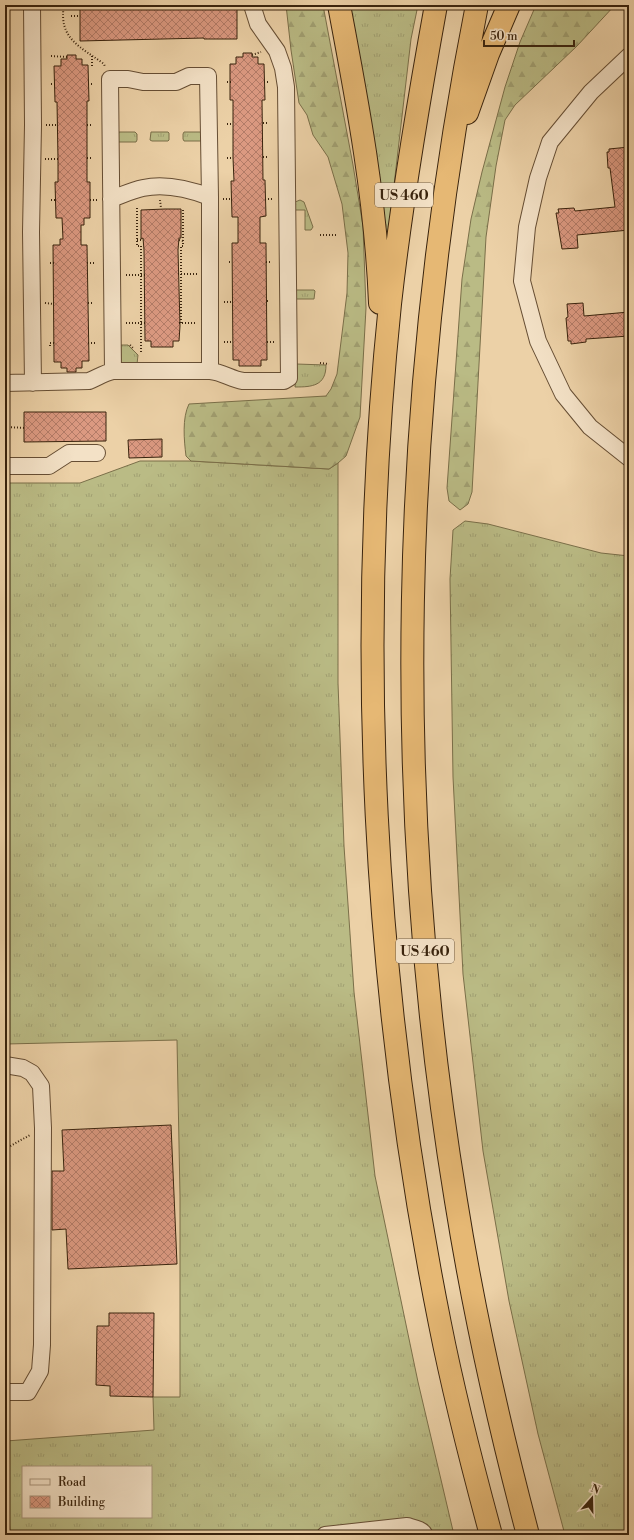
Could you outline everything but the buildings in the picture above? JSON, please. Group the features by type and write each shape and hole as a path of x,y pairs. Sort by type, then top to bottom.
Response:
{"highway":[{"path":"339,5 361,125 372,196 379,279 383,387"},
{"name":"US 460","path":"436,5 407,173 391,297 383,387 376,495 373,626 378,825 388,969 402,1090 418,1205 440,1324 467,1444 491,1535"},
{"name":"US 460","path":"477,5 452,143 437,255 426,359 417,492 413,592 416,828 431,1013 455,1200 483,1351 503,1441 528,1535"},
{"path":"452,143 472,102 488,54 509,5"}],"lane":[{"path":"32,5 33,125 31,232 33,383"},
{"path":"5,383 88,381 98,378 104,373 113,371 210,371 243,381 287,380 289,376 286,87 283,68 277,51 258,24 252,5"},
{"path":"629,56 591,92 550,142 538,178 526,227 522,281 538,341 563,394 590,428 629,458"},
{"path":"113,371 103,200 110,79 128,78 143,82 176,82 189,76 208,76 210,371"},
{"path":"103,200 143,188 160,186 176,187 210,197"},
{"path":"5,466 49,466 69,453 97,453"},
{"path":"5,1065 23,1068 32,1073 41,1086 43,1128 42,1345 40,1371 28,1392 5,1392"},
{"path":"325,1535 385,1532 407,1526 416,1528 424,1532 425,1535"}],"path":[{"path":"64,5 64,23 67,34 80,48 104,64"},
{"path":"71,16 79,16"},
{"path":"252,55 266,52"},
{"path":"50,56 67,57"},
{"path":"92,56 92,66"},
{"path":"262,123 268,123"},
{"path":"87,125 92,124"},
{"path":"227,124 233,124"},
{"path":"50,125 57,125"},
{"path":"263,157 269,157"},
{"path":"87,158 93,158"},
{"path":"227,158 233,158"},
{"path":"50,159 58,159"},
{"path":"226,198 232,199"},
{"path":"265,198 271,198"},
{"path":"51,200 56,200"},
{"path":"90,200 103,200"},
{"path":"160,203 161,208"},
{"path":"137,208 137,246 141,246 141,354"},
{"path":"184,208 183,246 181,246 180,274 180,323 195,323"},
{"path":"320,235 337,235"},
{"path":"137,240 143,240"},
{"path":"179,240 183,241"},
{"path":"87,263 94,264"},
{"path":"180,274 195,274"},
{"path":"128,275 144,275"},
{"path":"227,302 233,302"},
{"path":"88,303 94,303"},
{"path":"48,304 54,304"},
{"path":"128,323 145,323"},
{"path":"227,342 233,342"},
{"path":"267,342 272,342"},
{"path":"50,345 54,343"},
{"path":"88,343 95,344 95,348"},
{"path":"130,344 134,349"},
{"path":"320,363 329,364"},
{"path":"5,427 26,428"},
{"path":"5,1149 43,1128"}],"green space":[{"path":"286,5 323,5 363,226 366,308 360,417 346,456 329,469 191,461 186,456 184,422 189,404 326,396 331,389 337,374 347,293 348,253 342,204 328,157 313,135 307,115 299,103"},
{"path":"349,5 418,5 411,39 384,271"},
{"path":"536,5 615,5 577,46 515,105 505,120 496,166 486,237 472,492 468,504 460,510 449,501 447,488 462,279 471,219 505,87 520,42"},
{"path":"119,132 135,132 137,134 136,142 119,142 117,140"},
{"path":"151,132 168,132 169,140 152,141 150,140"},
{"path":"184,132 201,132 202,139 201,141 184,141"},
{"path":"300,200 304,202 313,227 311,230 305,230 305,210 295,210 295,202"},
{"path":"295,290 314,290 314,299 296,299"},
{"path":"121,345 128,345 138,355 137,364 121,365"},
{"path":"296,364 326,365 324,377 317,384 312,386 295,387"},
{"path":"140,461 191,461 329,469 338,463 338,683 344,846 354,992 375,1176 418,1382 454,1535 10,1535 6,1441 154,1430 153,1397 180,1397 180,1196 177,1040 6,1044 5,483 80,483"},
{"path":"465,521 488,524 601,553 629,556 629,1535 565,1535 538,1434 509,1301 483,1151 463,974 453,777 450,579 453,530"}]}
